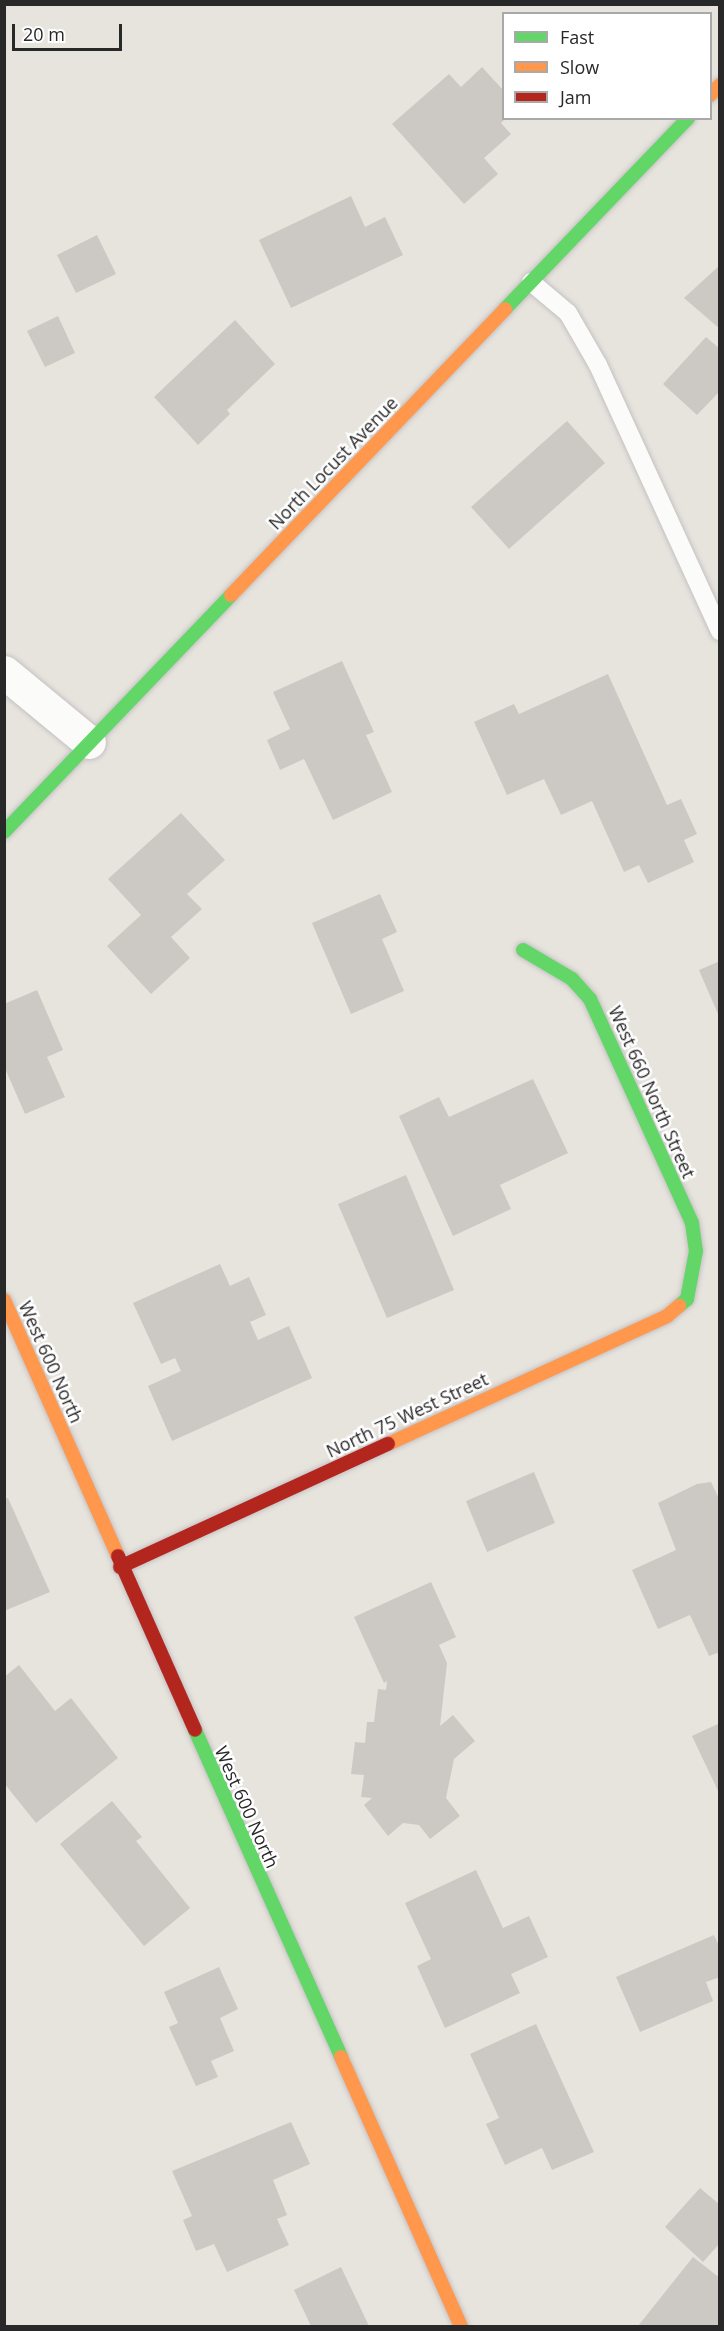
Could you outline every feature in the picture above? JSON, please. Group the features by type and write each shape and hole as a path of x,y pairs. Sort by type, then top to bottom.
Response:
{"street":[{"name":"North Locust Avenue","path":"4,832 686,120"},
{"path":"4,672 89,742"},
{"name":"West 660 North Street","path":"523,950 572,979 590,999 692,1223 696,1251 693,1280"},
{"name":"North 75 West Street","path":"120,1567 667,1316 687,1299 693,1280"},
{"name":"West 600 North","path":"4,1300 120,1567 461,2326"}],"lane":[{"path":"531,282 568,313 598,365 720,632"}],"building":[{"path":"482,67 502,89 502,120 504,120 501,123 511,134 484,158 498,174 464,204 392,124 449,74 461,87"},
{"path":"351,196 365,227 385,217 403,255 291,308 259,240"},
{"path":"97,235 116,274 76,293 57,255"},
{"path":"720,265 720,329 684,298"},
{"path":"58,316 75,353 45,367 27,331"},
{"path":"235,320 275,364 227,410 230,414 198,445 154,397"},
{"path":"706,337 720,349 720,391 697,415 663,384"},
{"path":"567,421 605,463 509,549 471,507"},
{"path":"342,661 374,732 366,735 392,792 333,820 304,759 280,770 267,740 290,729 273,692"},
{"path":"608,674 667,805 681,799 697,834 684,840 694,862 648,883 639,865 624,872 592,801 561,815 544,779 507,795 474,722 514,704 519,714"},
{"path":"181,813 225,860 187,894 202,909 171,937 190,958 151,994 107,946 141,915 108,879"},
{"path":"380,894 397,932 382,939 404,991 351,1014 312,923"},
{"path":"720,961 720,1013 718,1014 699,970"},
{"path":"37,990 63,1050 47,1057 65,1097 25,1114 4,1066 4,1004"},
{"path":"533,1079 568,1153 500,1185 511,1209 453,1236 399,1116 439,1097 449,1117"},
{"path":"406,1175 454,1290 387,1318 338,1204"},
{"path":"220,1264 230,1286 249,1277 266,1315 250,1322 258,1340 289,1326 312,1378 172,1441 148,1386 181,1371 175,1358 161,1364 133,1303"},
{"path":"534,1472 555,1523 487,1552 466,1501"},
{"path":"711,1482 720,1501 720,1652 709,1656 690,1615 658,1629 632,1570 676,1550 658,1503 697,1484"},
{"path":"8,1498 50,1592 4,1611 4,1499"},
{"path":"431,1582 456,1637 439,1645 447,1663 440,1726 453,1715 475,1741 454,1759 446,1798 460,1816 430,1839 419,1825 403,1823 388,1836 364,1805 372,1798 361,1797 364,1775 351,1774 355,1742 365,1743 367,1722 374,1722 378,1689 386,1690 387,1681 384,1683 354,1617"},
{"path":"19,1665 55,1711 71,1698 118,1758 36,1823 4,1783 4,1677"},
{"path":"720,1723 720,1795 692,1736"},
{"path":"112,1801 142,1837 136,1841 190,1908 144,1946 60,1844"},
{"path":"476,1870 503,1928 529,1916 548,1957 511,1974 520,1993 445,2028 417,1966 431,1959 405,1903"},
{"path":"714,1935 720,1948 720,1977 706,1982 713,2001 640,2032 616,1977"},
{"path":"219,1967 238,2009 220,2018 234,2051 211,2061 218,2077 196,2086 169,2027 178,2023 164,1992"},
{"path":"536,2024 594,2152 552,2170 542,2148 505,2165 486,2124 499,2118 470,2054"},
{"path":"291,2122 310,2164 273,2180 287,2215 277,2219 289,2245 227,2272 214,2244 196,2251 183,2220 192,2216 172,2171"},
{"path":"700,2188 720,2205 720,2243 703,2262 665,2227"},
{"path":"693,2257 720,2278 719,2326 638,2326"},
{"path":"341,2267 369,2326 311,2326 294,2290"}],"traffic: fast":[{"path":"505,309 686,120"},
{"path":"4,832 231,595"},
{"path":"523,950 572,979 590,999 692,1223 696,1251 687,1299 679,1306"},
{"path":"195,1730 341,2057"}],"traffic: slow":[{"path":"712,93 720,85"},
{"path":"231,595 505,309"},
{"path":"4,1300 118,1556"},
{"path":"388,1444 667,1316 679,1306"},
{"path":"341,2057 461,2326"}],"traffic: jam":[{"path":"120,1567 388,1444"},
{"path":"118,1556 195,1730"}]}
